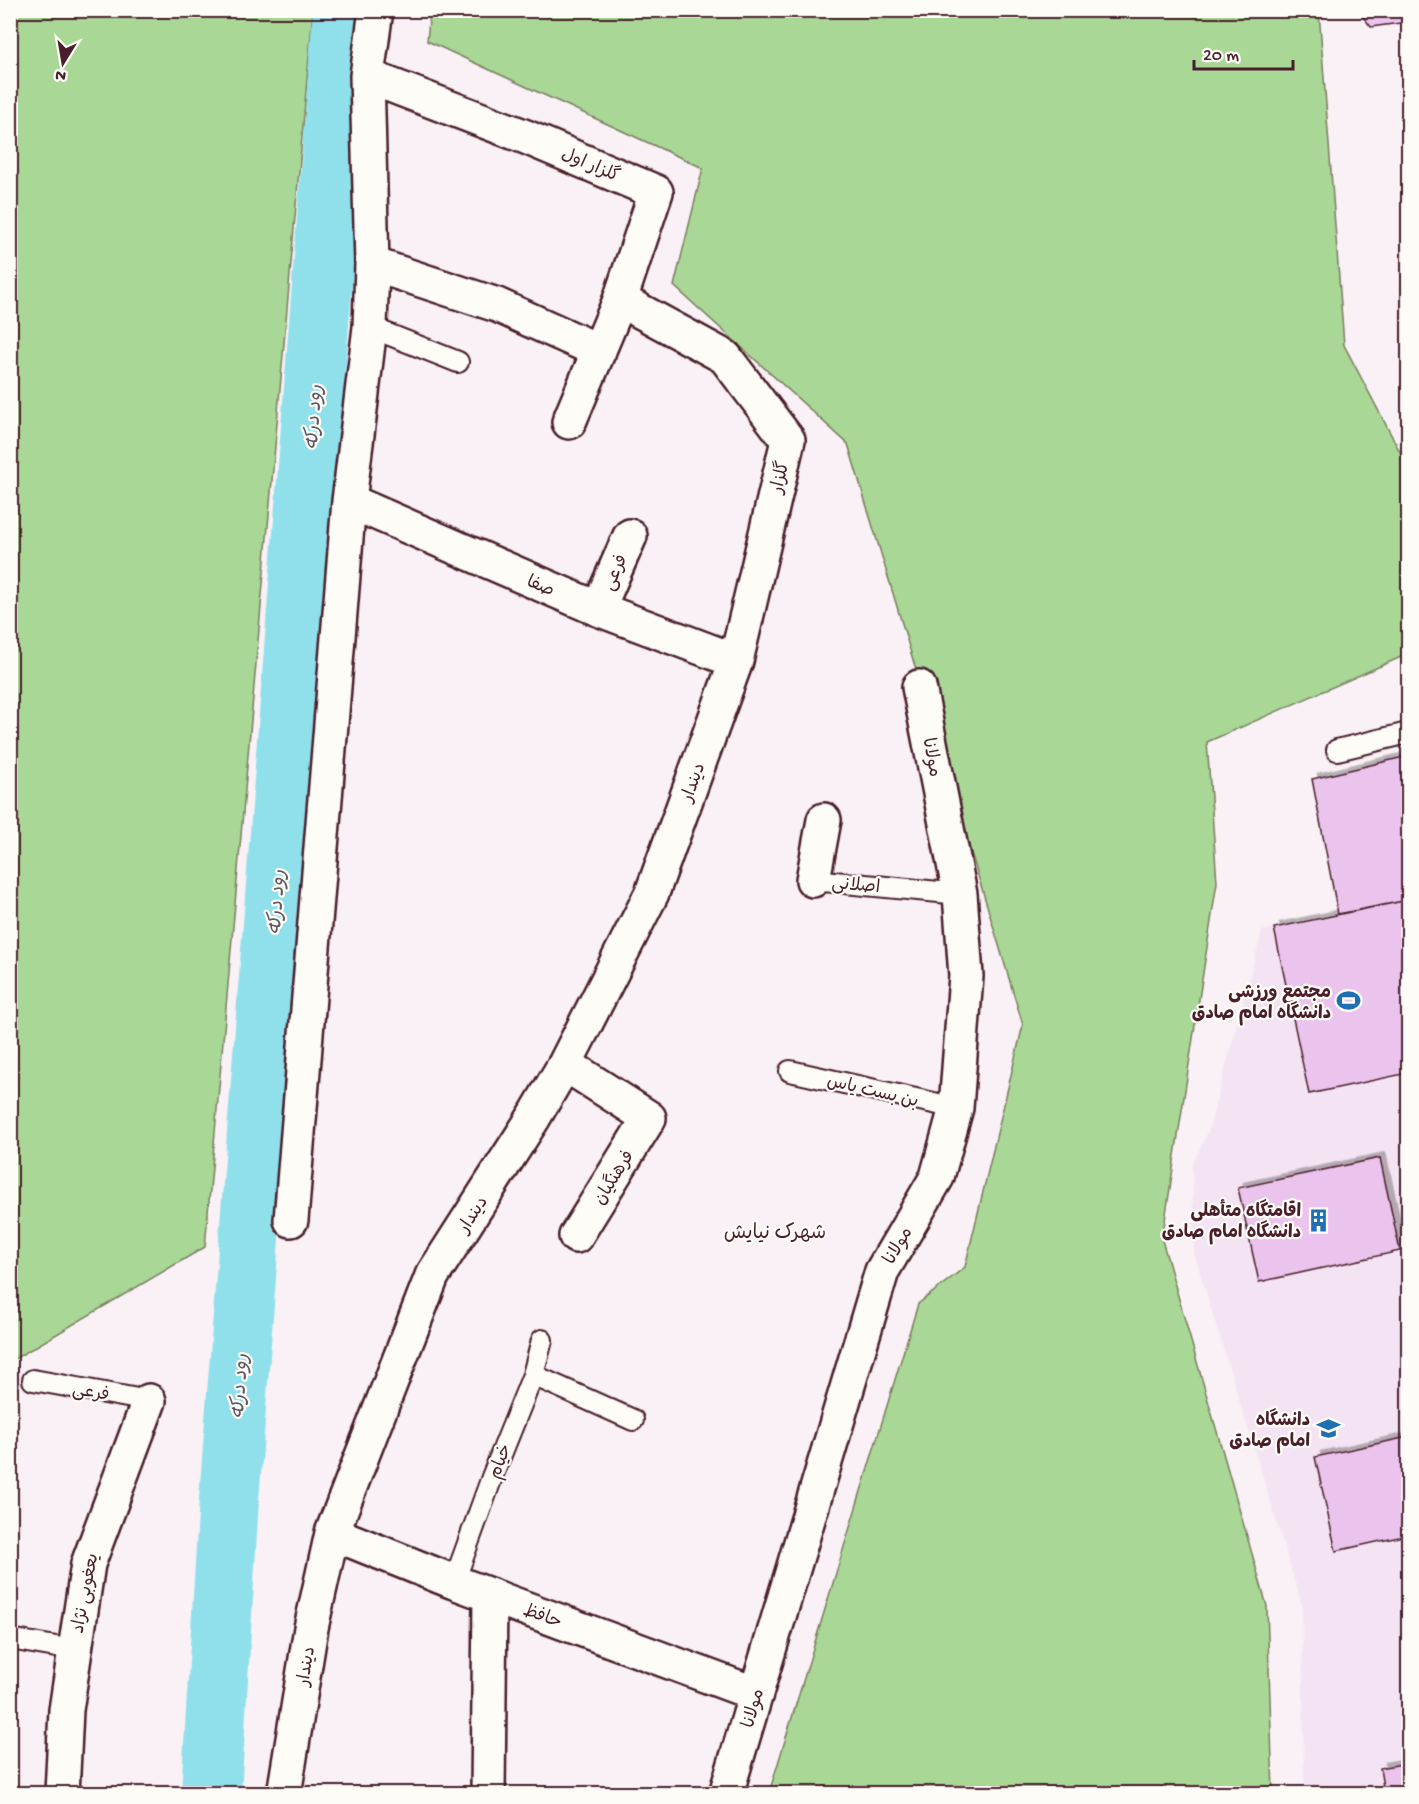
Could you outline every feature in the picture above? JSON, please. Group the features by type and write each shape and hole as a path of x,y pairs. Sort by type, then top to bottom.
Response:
{"street":[{"path":"291,1220 349,501 370,327 372,264 367,76 376,10"},
{"name":"گلزار اول","path":"367,76 526,137 656,192 620,300 569,422"},
{"path":"372,264 497,305 599,351"},
{"name":"گلزار","path":"620,300 725,357 788,441 736,661"},
{"name":"صفا","path":"349,501 598,609 736,661"},
{"name":"فرعی","path":"598,609 630,536"},
{"name":"دیندار","path":"284,1794 311,1628 332,1533 432,1276 534,1117 565,1064 652,893 736,661"},
{"name":"مولانا","path":"726,1794 882,1271 937,1177 956,1108 966,976 960,894 919,687"},
{"name":"اصلانی","path":"813,880 824,820"},
{"name":"فرهنگیان","path":"565,1064 649,1118 576,1236"},
{"name":"یعغوبی نژاد","path":"62,1794 66,1710 73,1650 88,1564 149,1401"},
{"name":"حافظ","path":"332,1533 490,1596 756,1694"},
{"path":"488,1794 490,1596"}],"lane":[{"path":"370,327 458,362"},
{"path":"1337,750 1408,733"},
{"name":"اصلانی","path":"813,880 960,894"},
{"name":"بن بست یاس","path":"790,1071 956,1108"},
{"name":"خیام","path":"454,1582 492,1477 533,1375 543,1340"},
{"path":"533,1375 633,1420"},
{"name":"فرعی","path":"33,1380 149,1401"},
{"path":"10,1639 73,1650"}],"shaded area":[{"name":"دانشگاه امام صادق","path":"1274,928 1309,1093 1408,1073 1408,1793 1304,1793 1302,1605 1194,1253 1192,1164 1208,1132 1262,931"}],"green space":[{"path":"430,10 1319,11 1344,345 1408,467 1408,654 1207,742 1217,882 1162,1240 1267,1606 1273,1793 769,1793 918,1304 965,1267 1023,1025 848,444 674,286 703,168 427,41"},
{"path":"10,11 313,11 205,1247 11,1361"}],"building":[{"path":"1358,10 1408,10 1408,22 1371,27"},
{"path":"1408,756 1408,900 1338,914 1312,779"},
{"name":"مجتمع ورزشی دانشگاه امام صادق","path":"1408,900 1408,1073 1309,1094 1274,928"},
{"name":"اقامتگاه متأهلی دانشگاه امام صادق","path":"1380,1158 1400,1251 1259,1282 1238,1188"},
{"path":"1408,1437 1408,1535 1336,1551 1315,1457"},
{"path":"1408,1763 1408,1794 1384,1794 1380,1768"}],"waterway":[{"name":"رود درکه","path":"211,1794 229,1499 343,10"}],"place":[{"name":"مجتمع ورزشی دانشگاه امام صادق","path":"1349,1001"},
{"name":"اقامتگاه متأهلی دانشگاه امام صادق","path":"1319,1220"},
{"name":"دانشگاه امام صادق","path":"1328,1429"}],"district":[{"name":"شهرک نیایش","path":"775,1231"}]}
